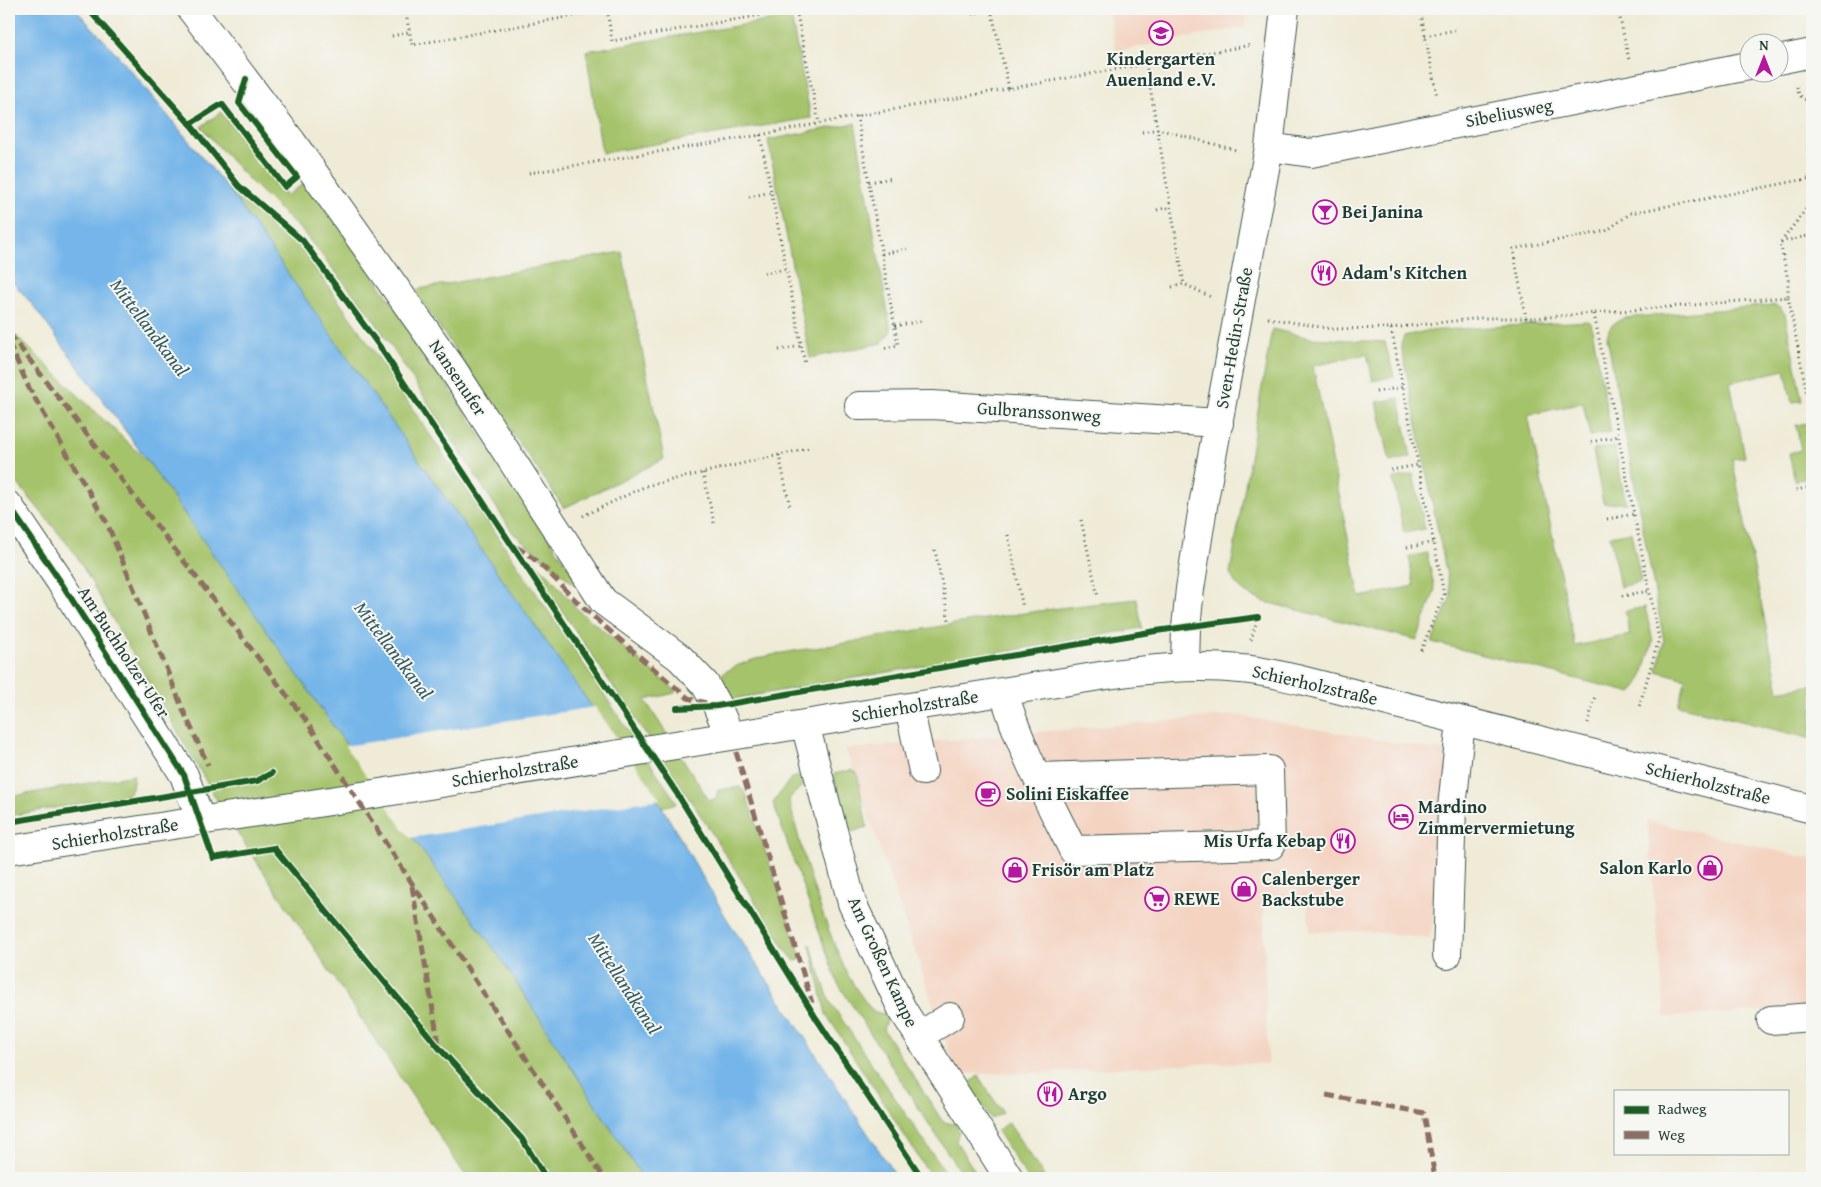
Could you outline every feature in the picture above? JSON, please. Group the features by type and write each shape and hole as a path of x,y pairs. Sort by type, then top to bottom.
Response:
{"street":[{"name":"Nansenufer","path":"191,9 286,134 452,368 603,601 680,658 705,684 730,736"},
{"name":"Sven-Hedin-Straße","path":"1185,666 1186,627 1190,590 1269,147 1285,9"},
{"path":"1788,58 1812,53"},
{"name":"Sibeliusweg","path":"1269,147 1310,153 1738,68"},
{"name":"Gulbranssonweg","path":"860,406 932,405 1219,423"},
{"name":"Am Buchholzer Ufer","path":"9,506 60,581 180,768 201,821"},
{"name":"Schierholzstraße","path":"9,850 337,800 1142,669 1185,666 1242,669 1301,680 1812,809"},
{"path":"1004,692 1012,720 1038,777 1074,850 1271,845 1269,770 1038,777"},
{"path":"908,707 923,771"},
{"path":"1447,955 1452,808 1461,721"},
{"name":"Am Großen Kampe","path":"805,724 852,903 902,1009 1009,1178"},
{"path":"919,1036 950,1017"},
{"path":"1770,1020 1812,1017"}],"path":[{"path":"405,9 412,45 607,10 612,41 796,9 819,123"},
{"path":"972,14 991,9 1009,88"},
{"path":"1420,9 1437,98"},
{"path":"1618,9 1631,69"},
{"path":"1425,36 1455,30"},
{"path":"392,36 410,32"},
{"path":"529,172 760,135 1251,45"},
{"path":"1146,64 1184,284"},
{"path":"1797,86 1799,95 1812,104"},
{"path":"857,116 898,345 882,349"},
{"path":"1142,132 1158,129 1236,150"},
{"path":"760,135 805,364"},
{"path":"869,182 893,178"},
{"path":"1526,318 1513,249 1606,231 1631,214 1812,178"},
{"path":"749,196 771,192"},
{"path":"1812,201 1780,242 1788,280 1788,297 1812,420"},
{"path":"1157,210 1171,207"},
{"path":"1780,242 1812,235"},
{"path":"882,254 907,250"},
{"path":"764,274 786,269"},
{"path":"1172,287 1184,284 1211,297"},
{"path":"1267,318 1332,329 1391,328 1425,322 1594,314 1788,297"},
{"path":"1594,314 1659,639 1639,707"},
{"path":"894,326 921,321"},
{"path":"1391,328 1444,594 1420,653"},
{"path":"779,350 801,346"},
{"path":"1376,392 1403,387"},
{"path":"1591,442 1619,436"},
{"path":"556,529 646,486 809,448"},
{"path":"779,455 790,506"},
{"path":"1391,470 1418,464"},
{"path":"703,473 714,523"},
{"path":"1796,490 1812,487"},
{"path":"1607,519 1634,514"},
{"path":"1082,520 1098,597"},
{"path":"1008,535 1023,608"},
{"path":"1407,548 1434,542"},
{"path":"935,550 949,620"},
{"path":"1622,596 1649,591"},
{"path":"1249,618 1258,617 1250,643"}],"shaded area":[{"name":"Kindergarten Auenland e.V.","path":"1108,9 1247,9 1245,27 1116,51"},
{"path":"1235,715 1449,752 1440,881 1430,939 1366,931 1310,932 1307,900 1263,902 1268,1064 1214,1063 1031,1073 957,1074 846,749"},
{"path":"1647,821 1812,859 1812,1008 1665,1017"}],"green space":[{"path":"791,17 811,118 602,153 586,51"},
{"path":"221,112 286,196 307,182 400,314 587,595 513,533 374,320 304,233 245,176 201,127"},
{"path":"855,123 891,331 882,343 810,358 768,140"},
{"path":"236,187 299,245 373,350 677,803 662,807 231,192"},
{"path":"622,252 664,459 564,508 414,290"},
{"path":"1773,305 1780,308 1785,314 1802,401 1792,402 1785,370 1730,382 1745,457 1732,459 1779,691 1812,685 1812,739 1678,705 1686,679 1657,671 1664,641 1607,337 1612,325 1624,318"},
{"path":"1588,321 1591,323 1611,432 1590,436 1583,403 1528,415 1575,646 1630,635 1625,611 1645,607 1653,641 1642,678 1632,693 1432,642 1451,596 1401,345 1404,336 1426,331"},
{"path":"9,329 149,463 386,801 497,953 643,1178 467,1178 225,814 74,552 9,473"},
{"path":"1272,329 1310,338 1385,342 1394,376 1373,381 1367,354 1313,366 1360,597 1414,586 1409,557 1427,553 1435,590 1417,640 1265,602 1239,588 1230,573"},
{"path":"1399,398 1411,457 1390,462 1377,402"},
{"path":"1807,423 1812,450 1812,477 1795,481 1789,453 1801,450 1796,425"},
{"path":"1614,446 1626,503 1603,503 1593,450"},
{"path":"1413,474 1425,529 1404,533 1393,479"},
{"path":"1631,532 1641,582 1620,587 1610,536"},
{"path":"526,558 530,558 549,575 577,609 675,690 675,693 645,700 709,800 716,799 718,790 740,787 746,794 800,954 800,960 795,961 787,952 703,819"},
{"path":"1137,599 1142,628 733,699 717,678 744,663 776,654 988,618"},
{"path":"851,770 857,773 867,827 845,834 834,774"},
{"path":"134,775 132,788 128,795 9,816 9,797"},
{"path":"799,776 803,785 789,799 813,885 845,969 872,1011 884,1014 887,1019 883,1029 943,1122 955,1124 959,1131 956,1141 979,1178 964,1178 837,982 773,803 791,778"},
{"path":"810,944 830,1002 949,1178 932,1178 826,1014"},
{"path":"978,1076 1003,1113 991,1119 969,1084"},
{"path":"1008,1122 1045,1178 1027,1178 997,1131"}],"water":[{"name":"Mittellandkanal","path":"9,9 75,9 116,53 231,192 662,807 727,919 897,1178 643,1178 497,953 386,801 149,463 32,304 9,278"}],"pier":[{"path":"595,707 660,799 410,838 345,746"}],"marked path":[{"path":"9,333 305,719 604,1178"},
{"path":"9,343 29,388 107,523 184,712 208,765"},
{"path":"516,547 545,568 578,603 688,698 706,703"},
{"path":"736,752 812,1003"},
{"path":"1807,808 1812,787"},
{"path":"412,886 439,1046"},
{"path":"1326,1095 1424,1113 1435,1178"}],"cycle path":[{"path":"88,9 190,124 239,186 303,241 380,347 676,792 816,1018 922,1178"},
{"path":"190,124 222,104 285,187 297,177 239,103 246,79"},
{"path":"9,506 60,581 184,775 213,858 274,848 440,1049 522,1139 546,1178"},
{"path":"677,708 717,706 1156,631 1258,617"},
{"path":"9,822 257,781 272,773"}],"place":[{"name":"Kindergarten Auenland e.V.","path":"1161,33"},
{"name":"Bei Janina","path":"1325,212"},
{"name":"Adam's Kitchen","path":"1324,273"},
{"name":"Solini Eiskaffee","path":"988,794"},
{"name":"Mardino Zimmervermietung","path":"1401,817"},
{"name":"Mis Urfa Kebap","path":"1343,841"},
{"name":"Salon Karlo","path":"1710,868"},
{"name":"Frisör am Platz","path":"1015,870"},
{"name":"Calenberger Backstube","path":"1244,889"},
{"name":"REWE","path":"1157,899"},
{"name":"Argo","path":"1050,1094"}]}
